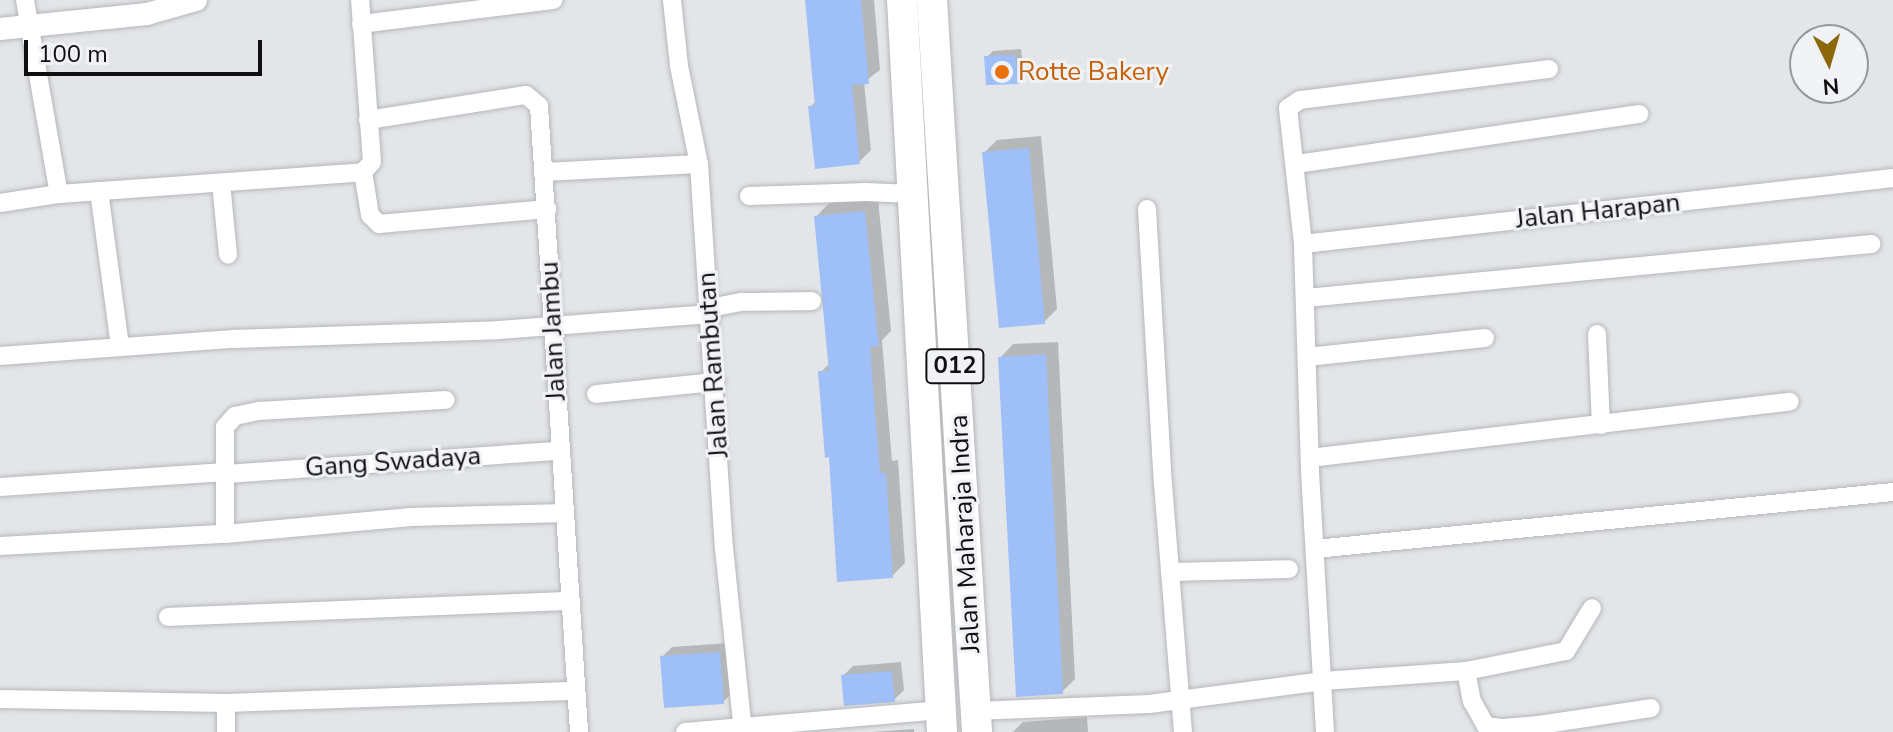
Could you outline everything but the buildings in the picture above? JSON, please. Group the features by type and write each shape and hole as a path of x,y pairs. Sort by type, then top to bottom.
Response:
{"highway":[{"name":"Jalan Maharaja Indra","path":"902,0 942,721"},
{"name":"Jalan Maharaja Indra","path":"932,0 976,722"},
{"path":"914,258 948,257"}],"street":[{"path":"25,0 59,194"},
{"path":"0,29 196,0"},
{"path":"0,203 59,194 363,172 372,162 360,0"},
{"path":"361,24 554,0"},
{"name":"Jalan Rambutan","path":"672,0 679,66 699,164 711,311 724,548 742,730"},
{"path":"1325,732 1310,458 1303,244 1288,108 1300,100 1549,69"},
{"name":"Jalan Jambu","path":"368,120 526,95 539,106 579,732"},
{"path":"1296,164 1639,114"},
{"path":"544,172 699,164"},
{"path":"363,172 370,215 379,224 547,209"},
{"name":"Jalan Harapan","path":"1303,244 1893,178"},
{"path":"221,183 228,255"},
{"path":"99,191 120,347"},
{"path":"749,196 866,192 912,194"},
{"path":"1147,209 1183,732"},
{"path":"1306,298 1871,244"},
{"path":"0,356 553,324 711,311 742,302 812,301"},
{"path":"1597,334 1601,425"},
{"path":"1307,357 1485,338"},
{"path":"596,394 715,382"},
{"path":"225,534 225,427 235,416 259,411 446,400"},
{"path":"1310,458 1790,402"},
{"name":"Gang Swadaya","path":"0,487 559,451"},
{"path":"1315,549 1893,492"},
{"path":"0,546 225,534 411,517 565,513"},
{"path":"1170,572 1289,569"},
{"path":"168,617 570,601"},
{"path":"976,722 1181,701 1323,681 1466,671 1566,651 1592,608"},
{"path":"1466,671 1472,701 1486,726 1539,725 1651,708"},
{"path":"0,699 226,703 576,691"},
{"path":"226,703 226,732"},
{"path":"685,732 942,721"}],"place":[{"name":"Rotte Bakery","path":"1002,72"}]}
